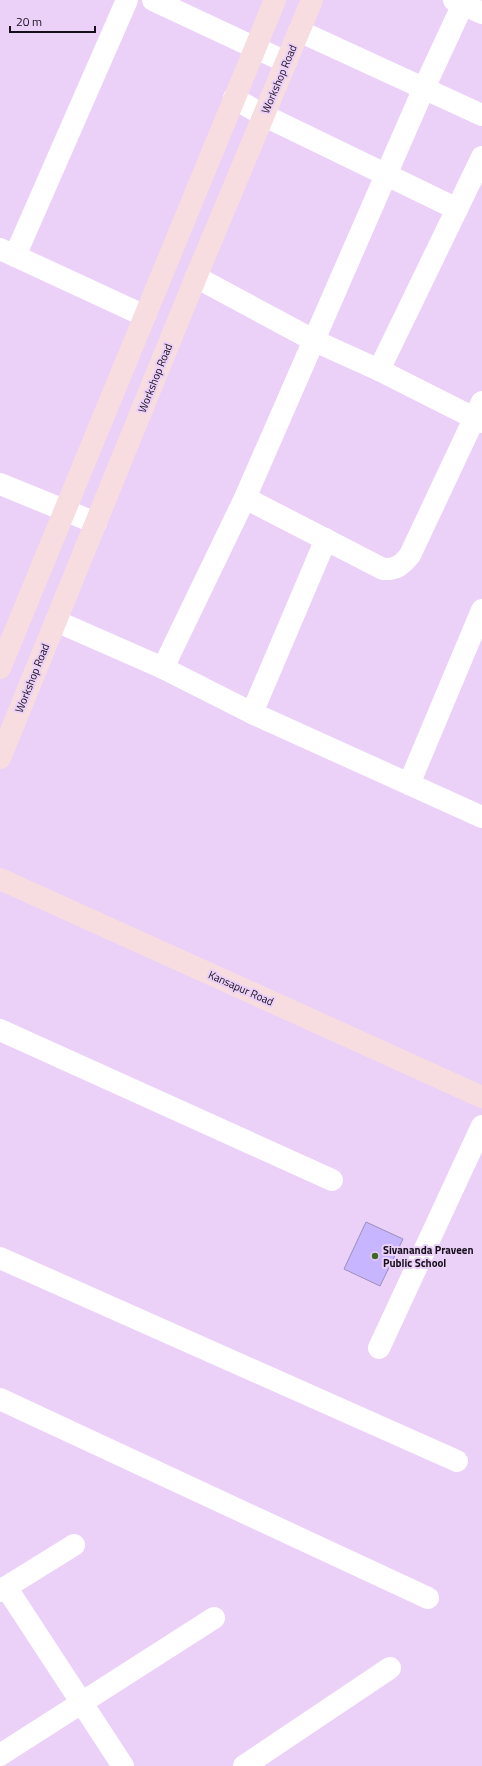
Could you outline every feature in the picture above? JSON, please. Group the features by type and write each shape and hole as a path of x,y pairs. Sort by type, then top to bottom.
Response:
{"main road":[{"path":"0,668 234,98 276,0"},
{"name":"Workshop Road","path":"0,758 196,277 312,0"},
{"name":"Kansapur Road","path":"0,879 482,1097"}],"street":[{"path":"127,0 7,252 145,316"},
{"path":"153,0 286,62"},
{"path":"162,668 245,498 424,88 466,6"},
{"path":"299,31 482,115"},
{"path":"234,98 263,115 457,209"},
{"path":"380,370 482,157"},
{"path":"196,277 315,340 479,414 410,555 402,565 393,570 383,569 245,498"},
{"path":"0,484 96,523"},
{"path":"252,713 326,539"},
{"path":"409,784 482,610"},
{"path":"56,621 162,668 252,713 482,817"},
{"path":"0,1030 332,1180"},
{"path":"379,1348 482,1126"},
{"path":"0,1258 457,1461"},
{"path":"0,1399 428,1598"},
{"path":"74,1545 3,1589 123,1766"},
{"path":"0,1755 214,1618"},
{"path":"244,1766 390,1668"}],"building":[{"path":"366,1222 403,1239 380,1286 344,1269"}],"place":[{"name":"Sivananda Praveen Public School","path":"375,1256"}]}
